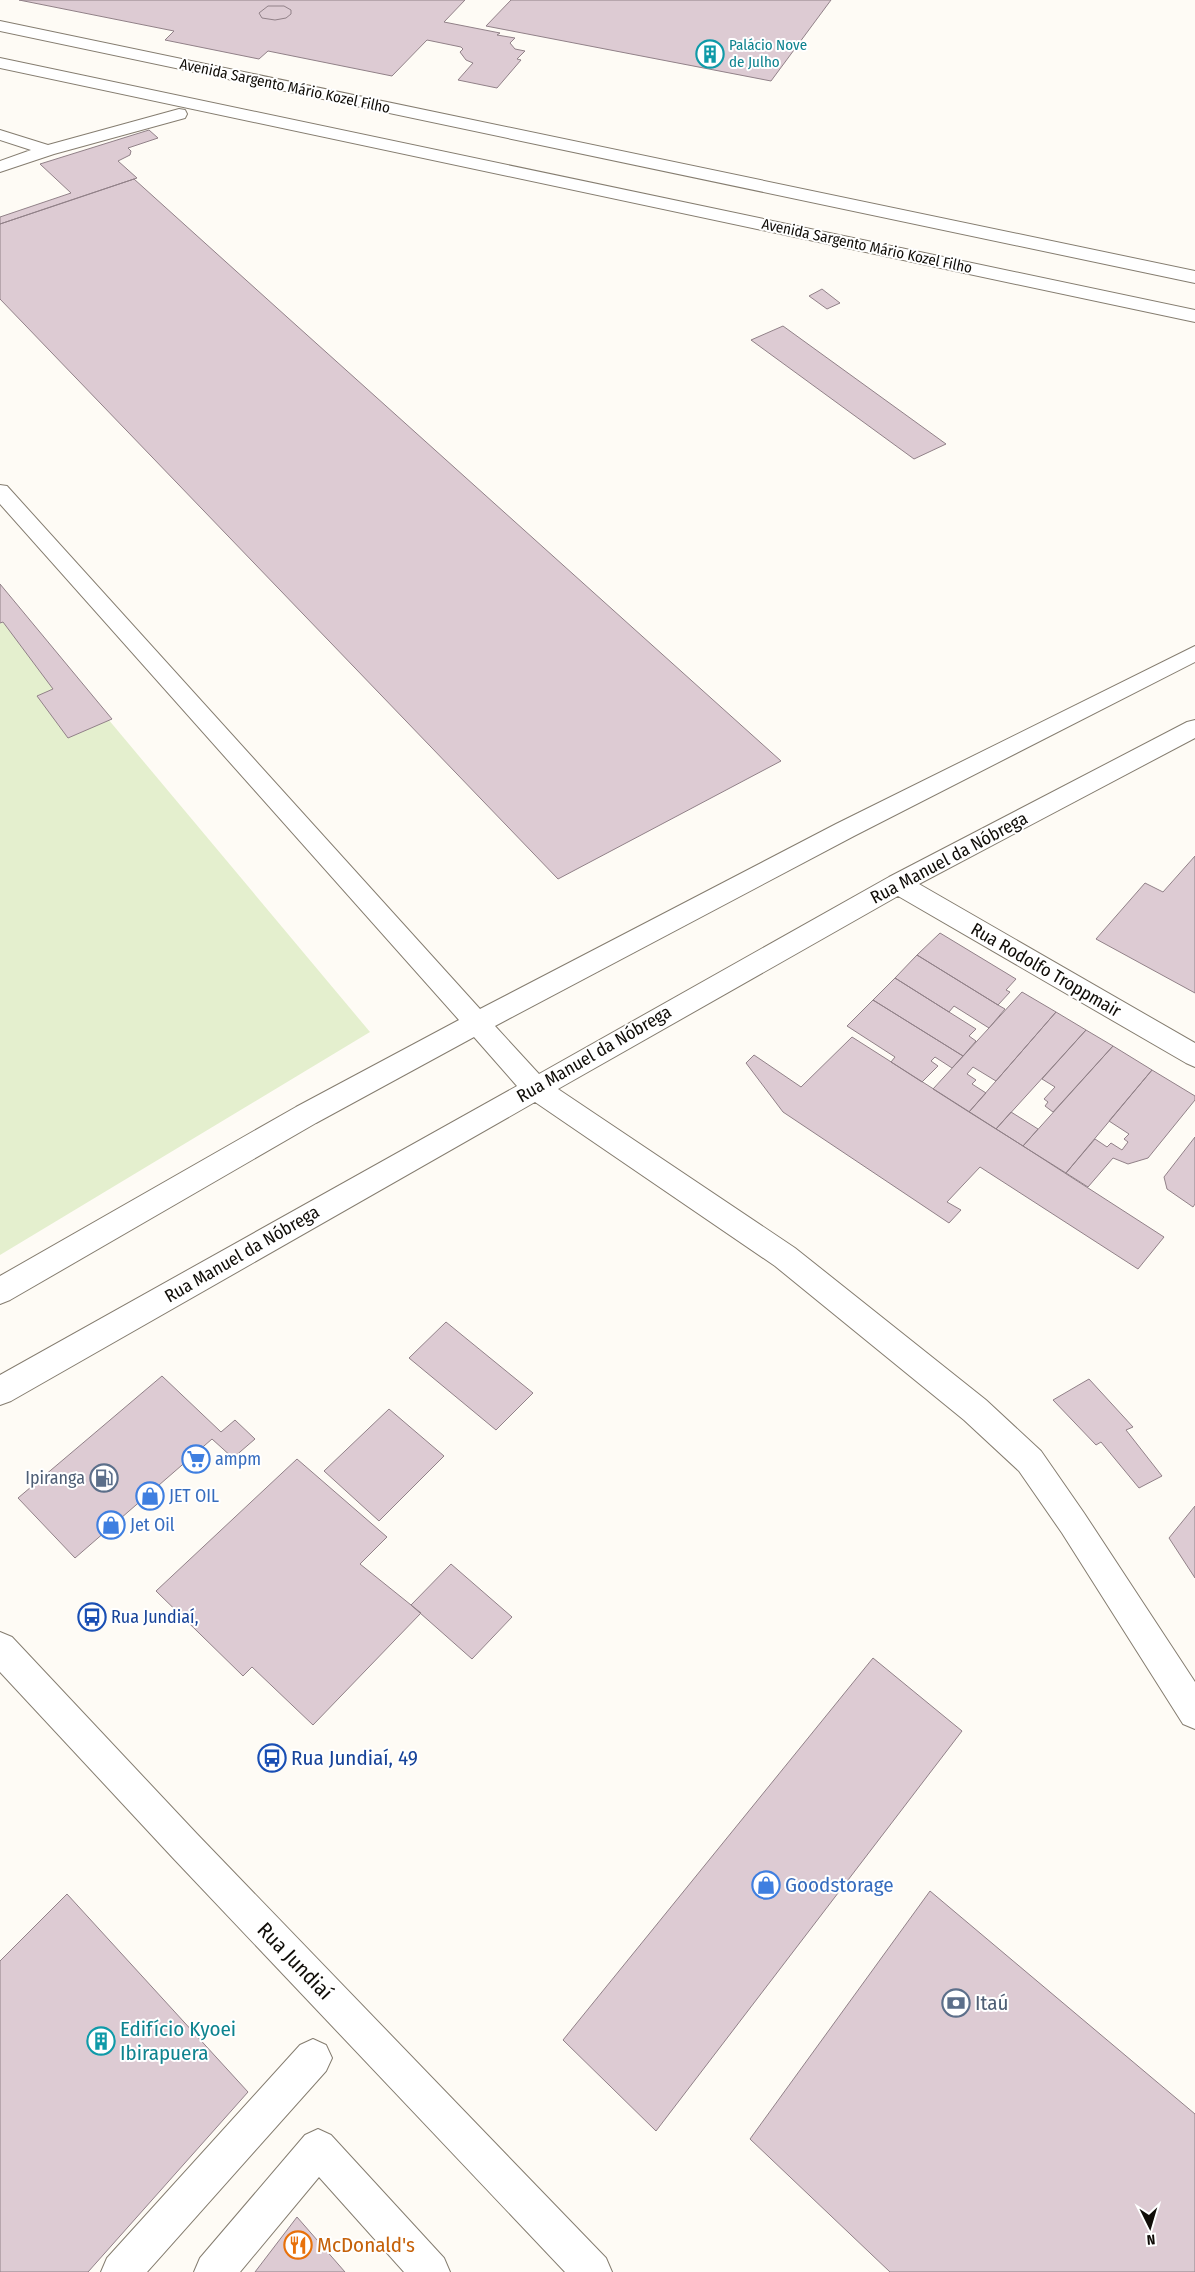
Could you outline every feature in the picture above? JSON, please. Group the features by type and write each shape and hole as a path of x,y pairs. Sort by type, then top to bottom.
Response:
{"street":[{"name":"Avenida Sargento Mário Kozel Filho","path":"0,26 1195,277"},
{"name":"Avenida Sargento Mário Kozel Filho","path":"0,63 1195,316"},
{"path":"0,167 48,150 179,114"},
{"path":"0,136 48,150"},
{"path":"539,177 570,146"},
{"path":"0,491 535,1088 784,1257 975,1410 1030,1461 1073,1523 1195,1712"},
{"path":"0,1291 306,1115 553,982 828,839 1195,653"},
{"name":"Rua Manuel da Nóbrega","path":"0,1391 898,884 1195,728"},
{"name":"Rua Rodolfo Troppmair","path":"898,884 1195,1056"},
{"name":"Rua Jundiaí","path":"0,1648 185,1846 592,2272"},
{"path":"122,2272 313,2058"},
{"path":"214,2272 318,2148 430,2272"}],"green space":[{"path":"0,590 370,1032 0,1255"}],"building":[{"path":"19,0 465,0 444,22 500,33 497,35 515,38 510,43 515,49 525,51 517,59 521,60 497,88 458,80 473,63 466,60 460,52 463,49 427,40 392,76 268,51 259,59 165,40 174,31"},
{"name":"Palácio Nove de Julho","path":"511,0 831,0 771,81 486,26"},
{"path":"268,6 284,6 291,10 291,14 286,18 275,20 262,18 259,13"},
{"path":"149,130 158,138 128,148 131,151 130,155 118,161 137,178 0,224 0,217 71,193 40,164"},
{"path":"134,179 781,761 558,879 0,299 0,224"},
{"path":"822,289 840,303 827,309 809,296"},
{"path":"783,326 946,444 914,459 751,340"},
{"path":"0,584 112,719 68,738 37,696 53,689 3,622 0,623"},
{"path":"1195,856 1195,993 1096,939 1145,883 1163,892"},
{"path":"940,933 1016,979 1006,990 1010,992 998,1005 917,955"},
{"path":"917,955 1005,1009 989,1028 954,1006 949,1012 895,978"},
{"path":"895,978 976,1029 969,1036 976,1041 963,1056 873,1000"},
{"path":"1022,992 1056,1012 996,1081 973,1067 967,1074 976,1080 972,1084 986,1093 969,1112 933,1089"},
{"path":"873,1000 963,1056 952,1068 935,1057 931,1061 938,1066 922,1082 891,1062 895,1057 847,1026"},
{"path":"1056,1012 1086,1030 996,1129 969,1112"},
{"path":"1086,1030 1113,1046 1053,1112 1045,1106 1048,1102 1044,1099 1055,1087 1042,1079"},
{"path":"852,1037 1164,1237 1138,1269 980,1167 947,1202 961,1210 949,1223 783,1112 746,1063 754,1055 801,1087"},
{"path":"1113,1046 1152,1070 1066,1173 1023,1146"},
{"path":"1152,1070 1195,1096 1195,1100 1148,1158 1128,1164 1113,1158 1088,1187 1066,1173 1095,1139 1107,1147 1111,1143 1122,1150 1128,1142 1124,1139 1129,1134 1109,1121"},
{"path":"1011,1112 1038,1129 1023,1146 996,1129"},
{"path":"1195,1137 1195,1204 1193,1207 1167,1189 1164,1177"},
{"path":"446,1322 533,1393 496,1430 409,1358"},
{"name":"Ipiranga","path":"162,1376 221,1432 235,1420 255,1439 233,1458 212,1439 75,1558 18,1498"},
{"path":"1089,1379 1133,1427 1126,1430 1162,1476 1139,1488 1101,1442 1096,1445 1053,1400"},
{"path":"389,1409 444,1456 379,1521 324,1471"},
{"path":"297,1459 387,1537 360,1564 421,1613 313,1725 252,1667 243,1676 156,1591"},
{"path":"1195,1506 1195,1578 1169,1538"},
{"path":"451,1564 512,1617 472,1659 411,1605"},
{"name":"Goodstorage","path":"873,1658 962,1731 656,2131 563,2040"},
{"name":"Itaú","path":"930,1891 1195,2114 1195,2272 890,2272 750,2139"},
{"name":"Edifício Kyoei Ibirapuera","path":"67,1894 248,2092 88,2272 0,2272 0,1961"},
{"name":"McDonald's","path":"297,2217 345,2272 255,2272"}],"place":[{"name":"Palácio Nove de Julho","path":"710,54"},
{"name":"ampm","path":"196,1459"},
{"name":"Ipiranga","path":"104,1478"},
{"name":"JET OIL","path":"150,1496"},
{"name":"Jet Oil","path":"111,1525"},
{"name":"Rua Jundiaí,","path":"92,1617"},
{"name":"Rua Jundiaí, 49","path":"272,1758"},
{"name":"Goodstorage","path":"766,1885"},
{"name":"Itaú","path":"956,2003"},
{"name":"Edifício Kyoei Ibirapuera","path":"101,2041"},
{"name":"McDonald's","path":"298,2245"}]}
